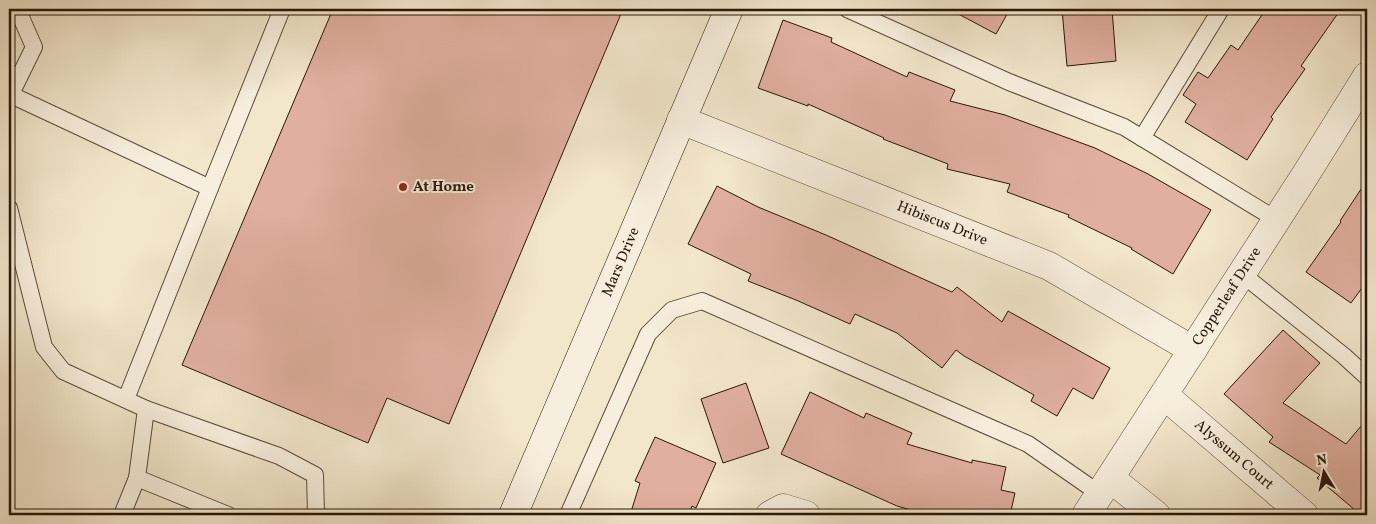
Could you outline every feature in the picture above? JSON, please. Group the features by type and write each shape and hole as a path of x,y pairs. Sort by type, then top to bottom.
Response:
{"street":[{"name":"Mars Drive","path":"513,515 728,9"},
{"name":"Copperleaf Drive","path":"1099,496 1277,220 1367,76"},
{"name":"Hibiscus Drive","path":"681,120 1049,266 1193,350"},
{"name":"Alyssum Court","path":"1164,394 1304,515"},
{"path":"1099,496 1156,515"},
{"path":"770,515 784,508 806,515"}],"lane":[{"path":"9,9 20,15 34,47 9,95 210,188"},
{"path":"126,399 282,9"},
{"path":"847,9 1010,82 1124,127 1277,220"},
{"path":"1142,138 1221,9"},
{"path":"9,208 44,347 63,371 146,409 279,456 315,475 316,514 314,515"},
{"path":"1242,274 1344,356 1367,377"},
{"path":"568,515 648,334 672,310 702,301 1028,444 1099,496"},
{"path":"122,515 137,478 146,409"},
{"path":"137,478 228,515"}],"building":[{"name":"At Home","path":"333,9 623,9 449,424 387,398 368,443 182,365"},
{"path":"949,9 1010,9 996,34"},
{"path":"1062,9 1112,9 1116,61 1067,66"},
{"path":"1266,9 1341,9 1301,66 1305,69 1271,117 1273,119 1247,160 1185,122 1196,104 1183,95 1198,72 1208,78 1231,45 1238,50"},
{"path":"783,20 832,38 831,42 907,77 909,72 955,90 950,101 1005,115 1095,148 1148,174 1211,210 1173,274 1132,248 1068,217 1069,215 1007,192 1010,184 947,169 948,164 883,139 808,104 808,106 758,88"},
{"path":"1367,180 1367,281 1351,303 1306,272 1341,222"},
{"path":"717,186 758,207 826,235 952,292 957,287 1002,322 1008,311 1110,368 1093,399 1073,388 1057,416 1031,401 1034,395 956,350 942,368 897,333 855,314 850,324 748,281 751,274 688,244"},
{"path":"1283,330 1320,363 1283,403 1346,444 1367,419 1367,515 1361,515 1317,478 1320,475 1269,442 1273,437 1224,394"},
{"path":"746,383 769,448 723,463 701,399"},
{"path":"810,392 864,418 866,413 912,433 907,444 972,463 972,460 1006,467 1001,490 1015,493 1010,515 929,515 897,506 781,454"},
{"path":"655,437 716,463 696,508 692,506 689,515 630,515 640,483 635,481"}],"place":[{"name":"At Home","path":"403,187"}]}
